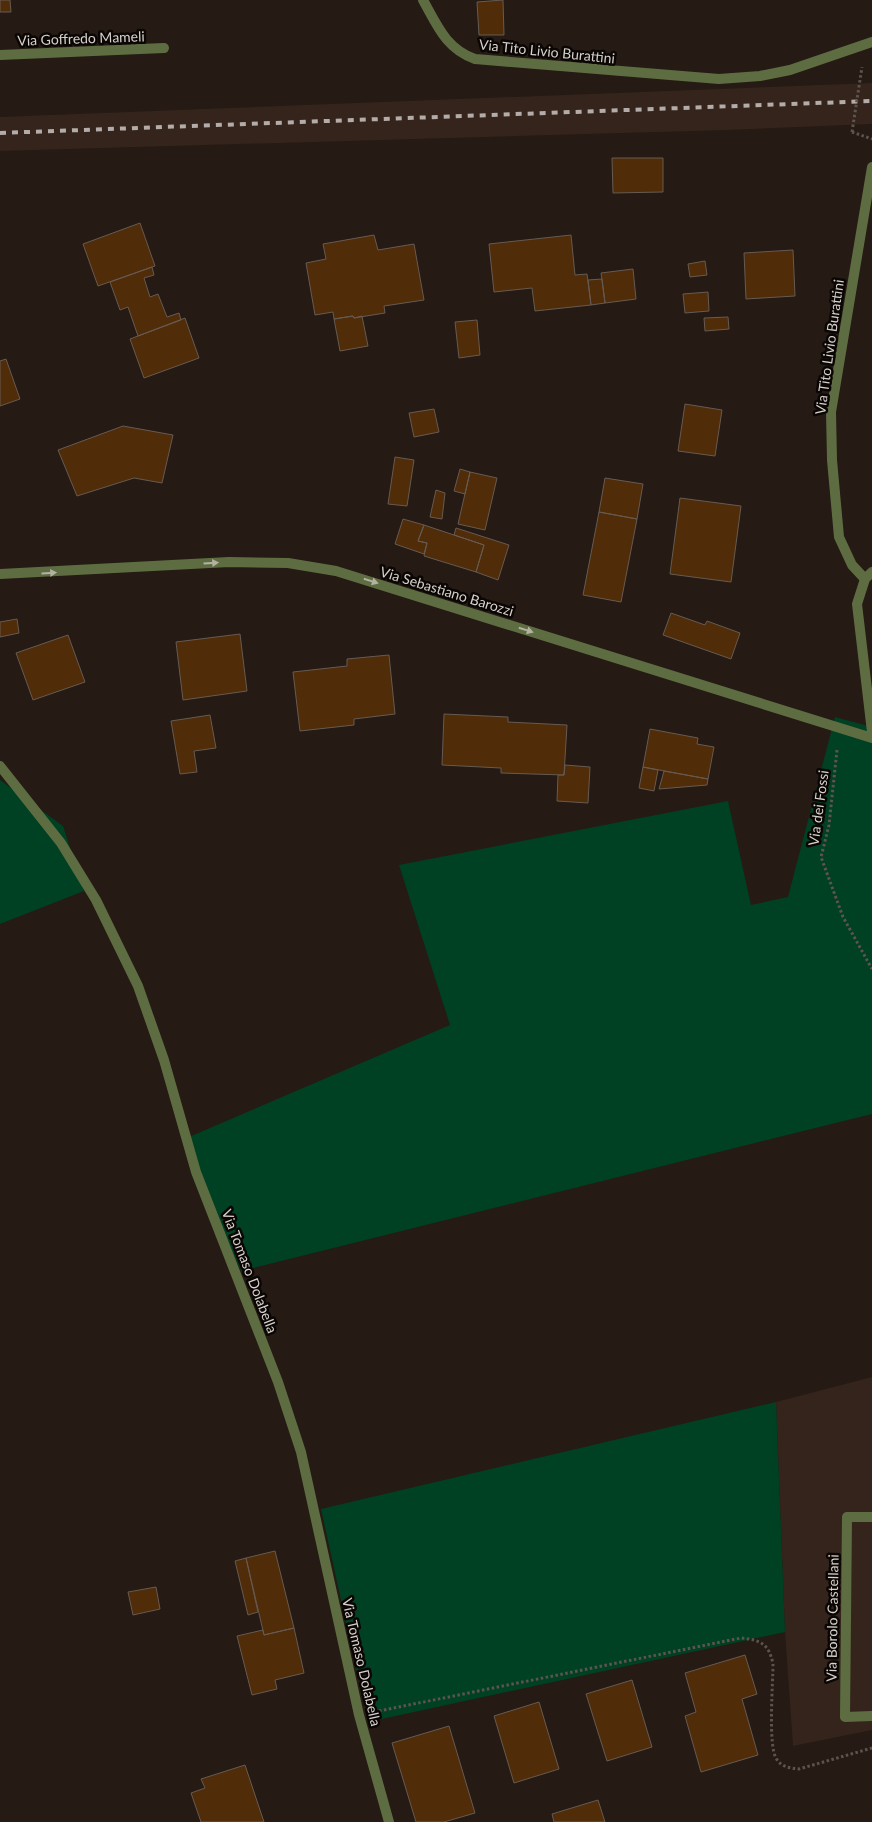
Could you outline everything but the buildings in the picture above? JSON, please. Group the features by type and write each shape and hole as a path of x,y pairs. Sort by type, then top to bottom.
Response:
{"street":[{"name":"Via Tito Livio Burattini","path":"423,0 448,43 456,51 475,59 719,79 760,76 790,70 872,42"},
{"name":"Via Goffredo Mameli","path":"0,55 164,48"},
{"name":"Via Tito Livio Burattini","path":"872,168 831,412 832,460 839,537 852,564 869,575 857,604 872,732"},
{"name":"Via Sebastiano Barozzi","path":"0,574 230,562 288,563 336,571 872,738"},
{"name":"Via Tomaso Dolabella","path":"0,766 61,843 96,900 138,986 164,1060 196,1172 278,1382 301,1452 359,1715 389,1822"},
{"name":"Via Borolo Castellani","path":"872,1517 847,1517 845,1717 872,1716"}],"path":[{"path":"862,67 852,132 872,139"},
{"name":"Via dei Fossi","path":"840,728 829,825 821,857 843,917 872,969"},
{"path":"359,1715 741,1638 753,1639 764,1644 770,1652 773,1664 772,1747 779,1762 787,1768 799,1769 872,1748"}],"shaded area":[{"path":"872,83 872,124 728,130 0,151 0,117"},
{"path":"872,1377 872,1730 793,1746 785,1632 776,1402"}],"green space":[{"path":"835,717 872,727 872,1114 241,1271 182,1140 450,1025 399,865 728,801 751,905 788,897"},
{"path":"0,780 63,826 84,891 0,924"},
{"path":"776,1402 785,1632 368,1722 321,1509"}],"railway":[{"path":"0,133 872,101"}]}
